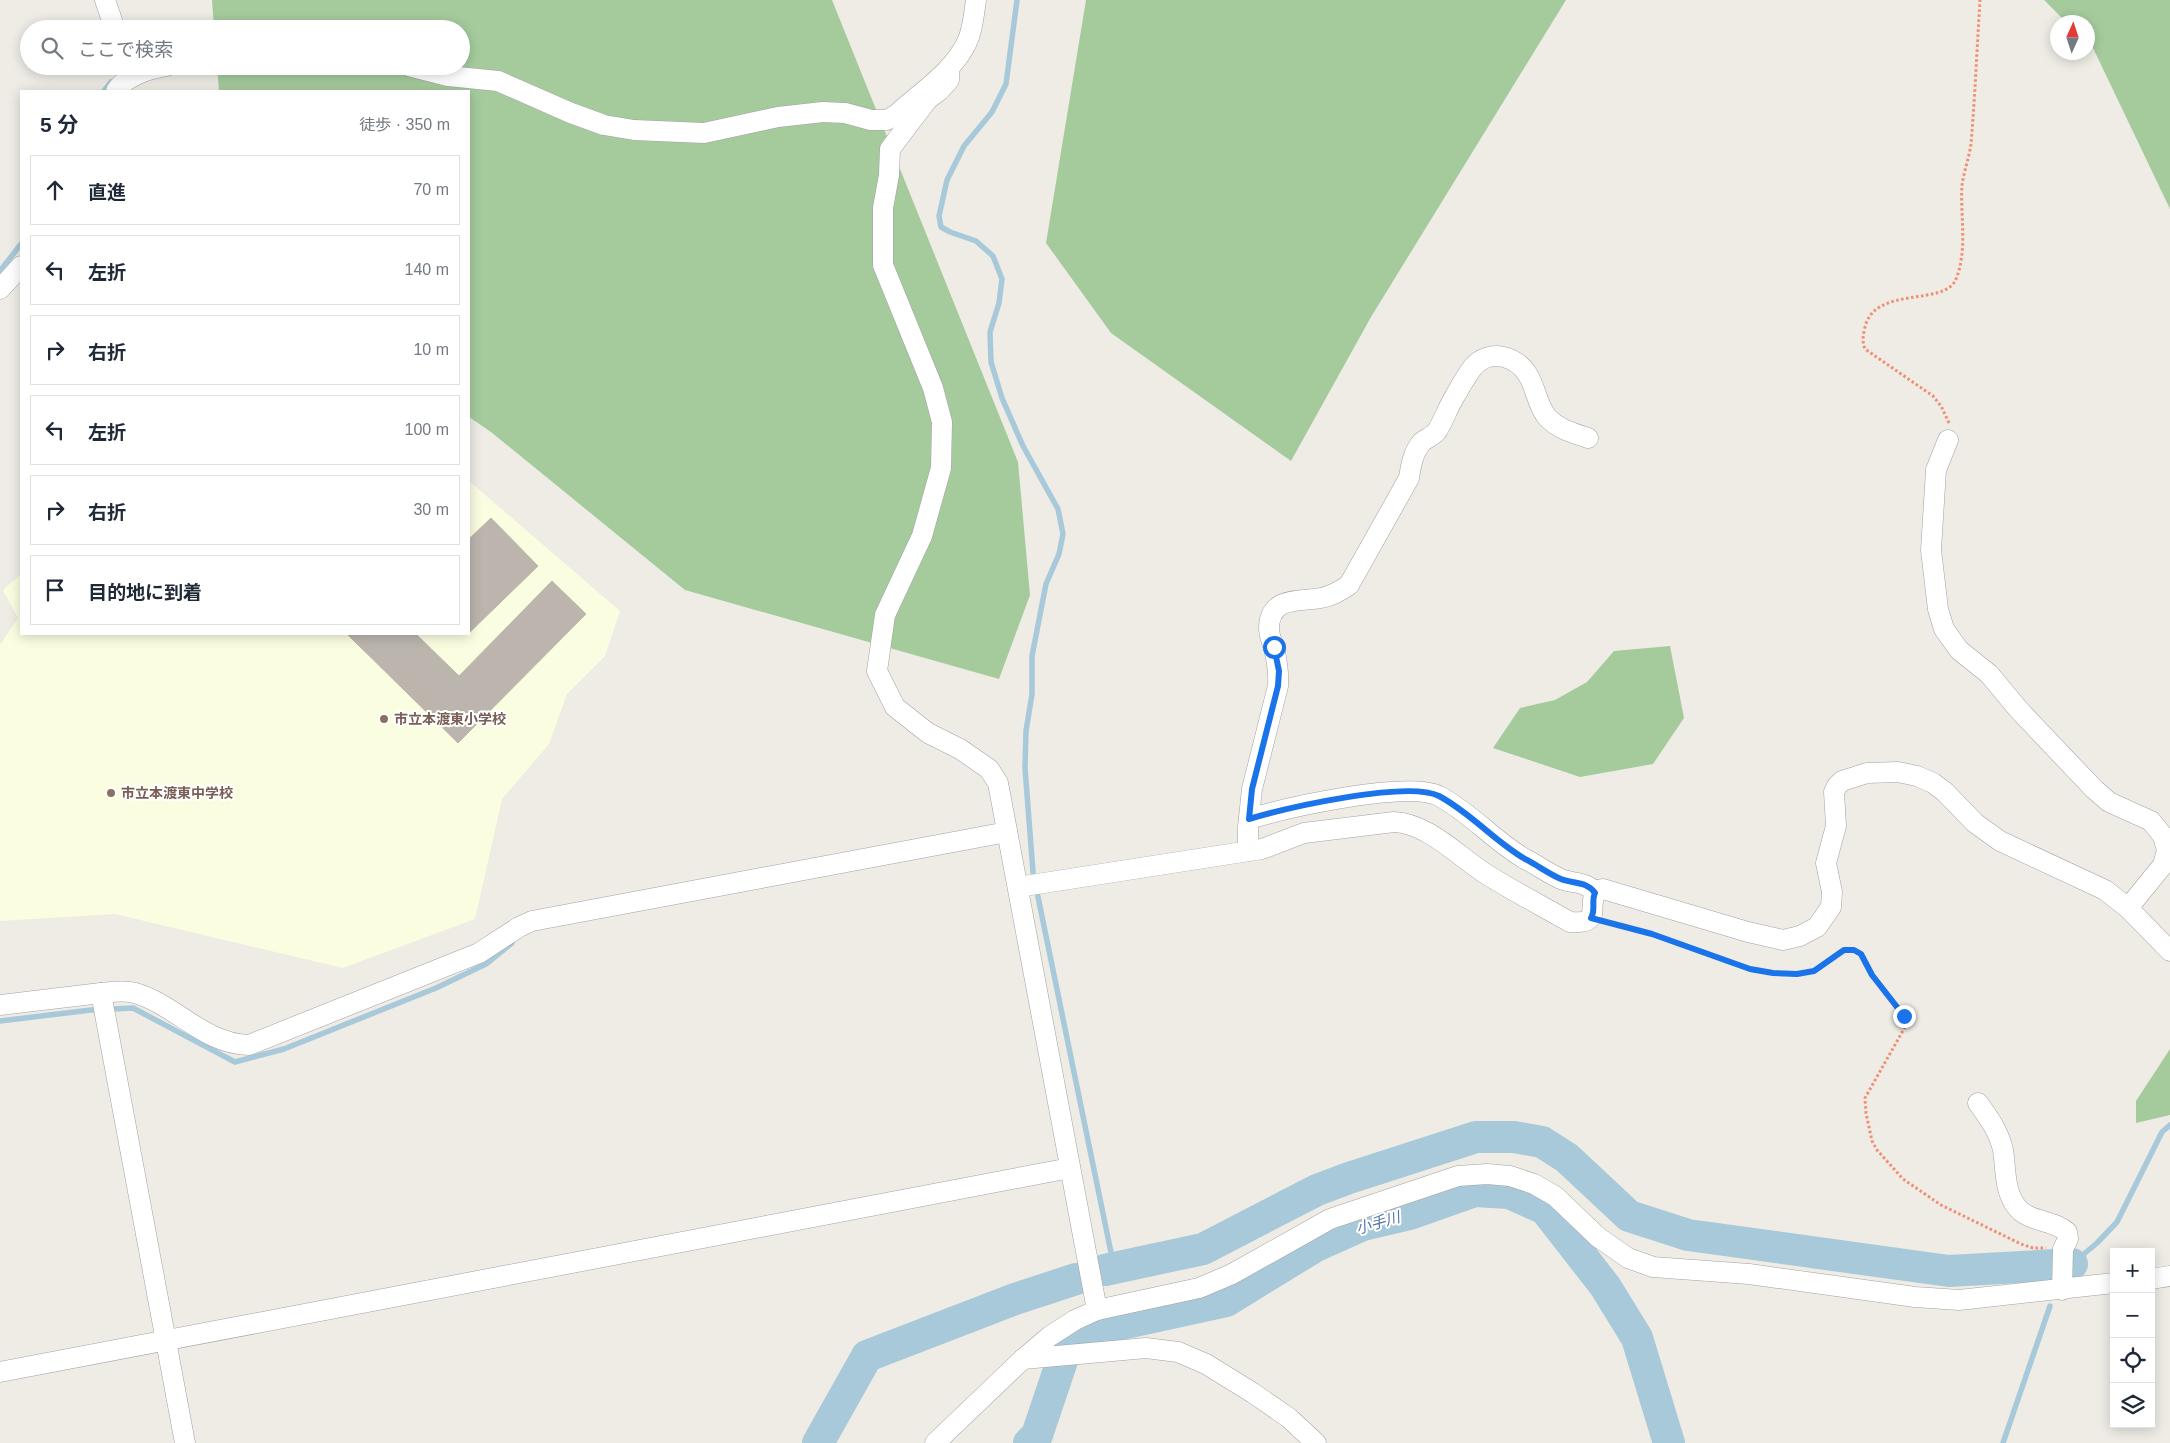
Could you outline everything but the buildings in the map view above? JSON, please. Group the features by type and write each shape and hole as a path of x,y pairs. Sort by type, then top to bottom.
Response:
{"street":[{"path":"105,0 112,20"},
{"path":"444,75 498,81 571,113 604,125 634,130 704,133 778,117 823,112 845,113 871,120 887,120 897,114 949,68 968,40 976,0"},
{"path":"949,68 949,80 928,99 890,149 888,161 889,175 883,208 883,265 933,388 942,422 941,468 922,536 885,615 877,671 895,707 928,733 960,749 989,769 998,783 1097,1310"},
{"path":"118,80 133,75"},
{"path":"0,289 20,267"},
{"path":"1248,850 1252,789 1278,686 1279,671 1269,631 1270,619 1274,610 1292,600 1323,598 1336,594 1349,585 1410,478 1412,459 1421,443 1436,433 1451,403 1474,366 1482,360 1494,356 1509,357 1517,362 1529,376 1537,399 1547,417 1564,431 1588,438"},
{"path":"1948,440 1936,470 1931,550 1938,609 1944,629 1959,650 1988,674 2019,710 2094,789 2109,802 2151,822 2163,836 2167,850 2163,865 2128,908"},
{"path":"1018,887 1262,849 1304,833 1406,822 1420,828 1487,874 1570,922 1591,918 1594,913 1593,897 1595,893 1603,889 1748,932 1783,940 1800,936 1817,927 1831,907 1832,892 1826,863 1836,826 1834,792 1836,786 1842,781 1867,773 1881,771 1916,776 1933,783 1945,792 1975,823 2000,841 2105,890 2128,908 2170,951"},
{"path":"1249,819 1281,810 1393,791 1419,790 1437,795 1458,807 1520,856 1560,879 1589,886 1595,893"},
{"path":"0,1005 102,1003 120,991 134,993 148,998 219,1040 234,1045 249,1046 479,952 518,927 532,921 1007,832"},
{"path":"102,1003 185,1443"},
{"path":"1978,1103 1999,1136 2008,1188 2016,1206 2024,1214 2034,1219 2065,1230 2068,1239 2063,1252 2062,1284"},
{"path":"0,1372 1070,1168"},
{"path":"935,1443 1023,1359 1050,1336 1075,1320 1097,1310 1200,1288 1232,1274 1330,1219 1458,1176 1487,1174 1510,1176 1534,1184 1554,1196 1598,1237 1628,1258 1653,1267 1749,1274 1915,1297 1959,1300 2062,1284 2110,1283"},
{"path":"2155,1278 2170,1276"},
{"path":"1023,1359 1146,1348 1178,1352 1206,1364 1253,1393 1289,1418 1316,1443"}],"path":[{"path":"1948,440 1950,430 1948,419 1933,396 1866,349 1863,336 1870,314 1890,303 1917,295 1941,292 1951,287 1959,269 1962,232 1962,184 1970,146 1980,0"},
{"path":"1591,918 1652,934 1750,969 1773,973 1797,974 1814,971 1844,950 1851,949 1857,951 1863,957 1872,975 1902,1012 1906,1020 1905,1027 1865,1098 1872,1141 1877,1150 1904,1179 1941,1205 2021,1244 2063,1252"}],"shaded area":[{"name":"市立本渡東小学校","path":"470,482 620,611 605,656 567,694 549,744 502,799 475,919 343,968 115,914 0,921 0,645 18,618 3,590 20,575 20,635 470,635"}],"green space":[{"path":"212,0 832,0 1018,462 1030,595 999,679 685,590 491,432 470,418 470,90 219,90 218,75 470,75 470,20 213,20"},
{"path":"1086,0 1566,0 1371,317 1291,461 1111,333 1046,243"},
{"path":"2044,0 2170,0 2170,209 2095,52 2095,15 2059,15"},
{"path":"1670,646 1684,718 1653,764 1580,777 1493,748 1520,708 1555,700 1587,682 1614,651"},
{"path":"2170,1049 2170,1115 2136,1123 2136,1101"}],"waterway":[{"path":"1017,0 1006,84 992,112 964,146 947,180 939,216 941,227 976,241 993,256 1002,279 999,303 990,332 991,362 1002,398 1023,446 1058,509 1063,534 1059,554 1046,584 1032,656 1032,694 1026,731 1025,768 1033,872"},
{"path":"105,90 111,82"},
{"path":"0,271 20,245"},
{"path":"1037,892 1114,1267"},
{"path":"0,1021 91,1010 133,1008 235,1062 284,1049 436,988 486,964 512,943"},
{"path":"2069,1271 2072,1264 2097,1243 2117,1222 2162,1132 2170,1125"},
{"path":"1105,1270 1203,1249 1317,1190 1476,1137 1514,1137 1542,1142 1567,1158 1629,1216 1688,1235 1949,1271 2072,1264"},
{"name":"小手川","path":"1029,1443 1037,1435 1067,1346 1084,1332 1226,1301 1314,1247 1363,1225 1410,1214 1475,1191 1509,1193 1545,1209 1605,1286 1637,1338 1669,1443"},
{"path":"818,1443 867,1356 1015,1299 1076,1279"},
{"path":"2003,1443 2050,1306"}],"place":[{"name":"市立本渡東小学校","path":"384,719"},
{"name":"市立本渡東中学校","path":"111,793"}],"route":[{"path":"1274,647 1279,671 1278,686 1252,789 1249,819 1281,810 1393,791 1419,790 1437,795 1458,807 1520,856 1560,879 1589,886 1595,893 1593,897 1594,913 1591,918 1652,934 1750,969 1773,973 1797,974 1814,971 1844,950 1851,949 1861,954 1872,975 1904,1016"}]}
